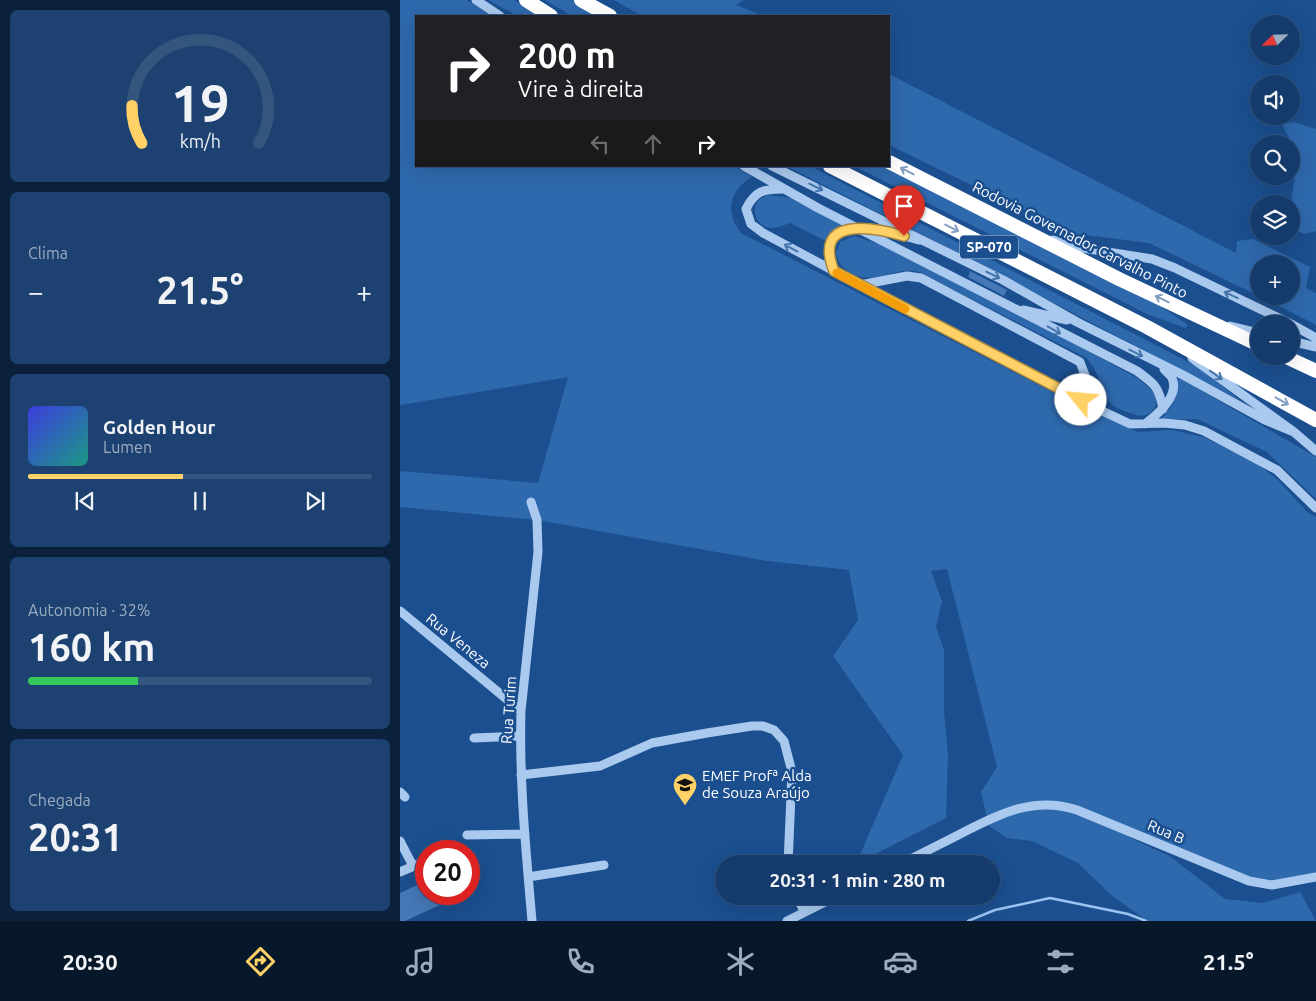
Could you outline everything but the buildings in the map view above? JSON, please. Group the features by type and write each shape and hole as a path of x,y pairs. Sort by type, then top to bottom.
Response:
{"highway":[{"path":"526,0 549,15"},
{"path":"581,0 608,15"},
{"name":"Rodovia Governador Carvalho Pinto","path":"890,162 1206,321 1250,341"},
{"name":"SP-070","path":"832,167 1147,327 1316,420"},
{"path":"1300,364 1316,371"}],"street":[{"path":"476,0 498,15"},
{"path":"746,167 855,227 1137,372 1153,382 1159,390 1163,409"},
{"path":"774,167 1003,280 1077,322 1183,375 1265,420 1294,432"},
{"path":"784,189 764,189 753,196 746,209 751,224 763,233 1130,424 1185,425 1204,431 1278,470 1316,508"},
{"path":"834,271 828,257 830,246 837,234 855,227 876,228 919,240"},
{"path":"1033,234 1076,247 1152,259 1175,268 1272,315"},
{"path":"860,285 907,276 921,278 1080,362 1098,409"},
{"path":"1013,308 1077,322"},
{"path":"1206,321 1250,331"},
{"path":"1147,327 1294,432 1316,451"},
{"path":"1300,329 1316,338"},
{"path":"1300,344 1316,348"},
{"path":"1145,424 1163,409 1173,389 1172,378 1160,365"},
{"name":"Rua Turim","path":"530,502 537,520 538,552 520,736 521,775 532,921"},
{"name":"Rua Veneza","path":"400,611 521,711"},
{"path":"521,775 600,766 652,743 752,726 763,726 774,730 784,741 792,772 788,855"},
{"path":"474,738 520,736"},
{"name":"Rua B","path":"920,855 1006,811 1040,804 1066,806 1257,883 1279,884 1316,878"},
{"path":"467,835 525,834"},
{"path":"400,841 417,864 400,872"},
{"path":"528,877 604,865"},
{"path":"801,905 804,912"},
{"path":"787,921 818,905"}],"shaded area":[{"path":"400,0 467,0 490,15 415,15 415,167 736,167 752,177 739,188 732,202 732,217 741,233 1072,402 1138,432 1172,430 1203,437 1255,462 1277,479 1307,512 1316,517 1316,876 1260,887 1124,830 1131,838 1171,857 1225,899 1263,903 1300,892 1316,921 1147,921 1110,894 1078,863 1032,841 1007,838 989,826 981,792 997,767 947,569 931,571 942,601 936,627 944,650 944,711 948,754 946,818 874,855 860,855 903,755 833,656 858,620 849,570 767,561 537,520 400,507 400,471 538,483 568,377 400,405"},
{"path":"488,0 514,0 539,15 516,15"},
{"path":"545,0 574,0 602,15 570,15"},
{"path":"614,0 743,0 736,5 761,15 640,15"},
{"path":"890,75 1236,253 1237,241 1250,239 1250,245 1265,245 1286,255 1250,255 1250,292 1149,243 1070,233 890,145"},
{"path":"1300,124 1316,129 1316,231 1305,234 1300,232 1300,195 1292,195 1294,185 1300,185 1300,135 1288,135 1283,125"},
{"path":"788,167 812,167 1198,367 1241,401 943,245"},
{"path":"856,167 890,167 1149,298 1188,325 1185,328 1147,314"},
{"path":"768,195 793,198 842,225 833,230 826,241 790,223 776,228 766,227 759,222 755,210 758,201"},
{"path":"854,236 885,246 1017,312 1139,379 1156,394 1154,408 1149,414 1142,416 1120,409 1105,396 1097,374 1085,357 919,272 901,271 867,278 850,272 841,264 836,253 840,242"},
{"path":"1300,262 1310,267 1306,288 1316,293 1316,325 1300,315 1277,305 1300,305"},
{"path":"1178,377 1316,457 1316,499 1267,452 1197,419 1159,420 1174,401"}],"waterway":[{"path":"968,921 995,910 1050,898 1128,914 1146,921"}],"slow traffic":[{"path":"837,273 905,309"}],"place":[{"name":"EMEF Profª Alda de Souza Araújo","path":"685,806"}],"route":[{"path":"904,236 876,228 855,227 837,234 830,246 828,257 834,271 842,276 1081,400"}]}
